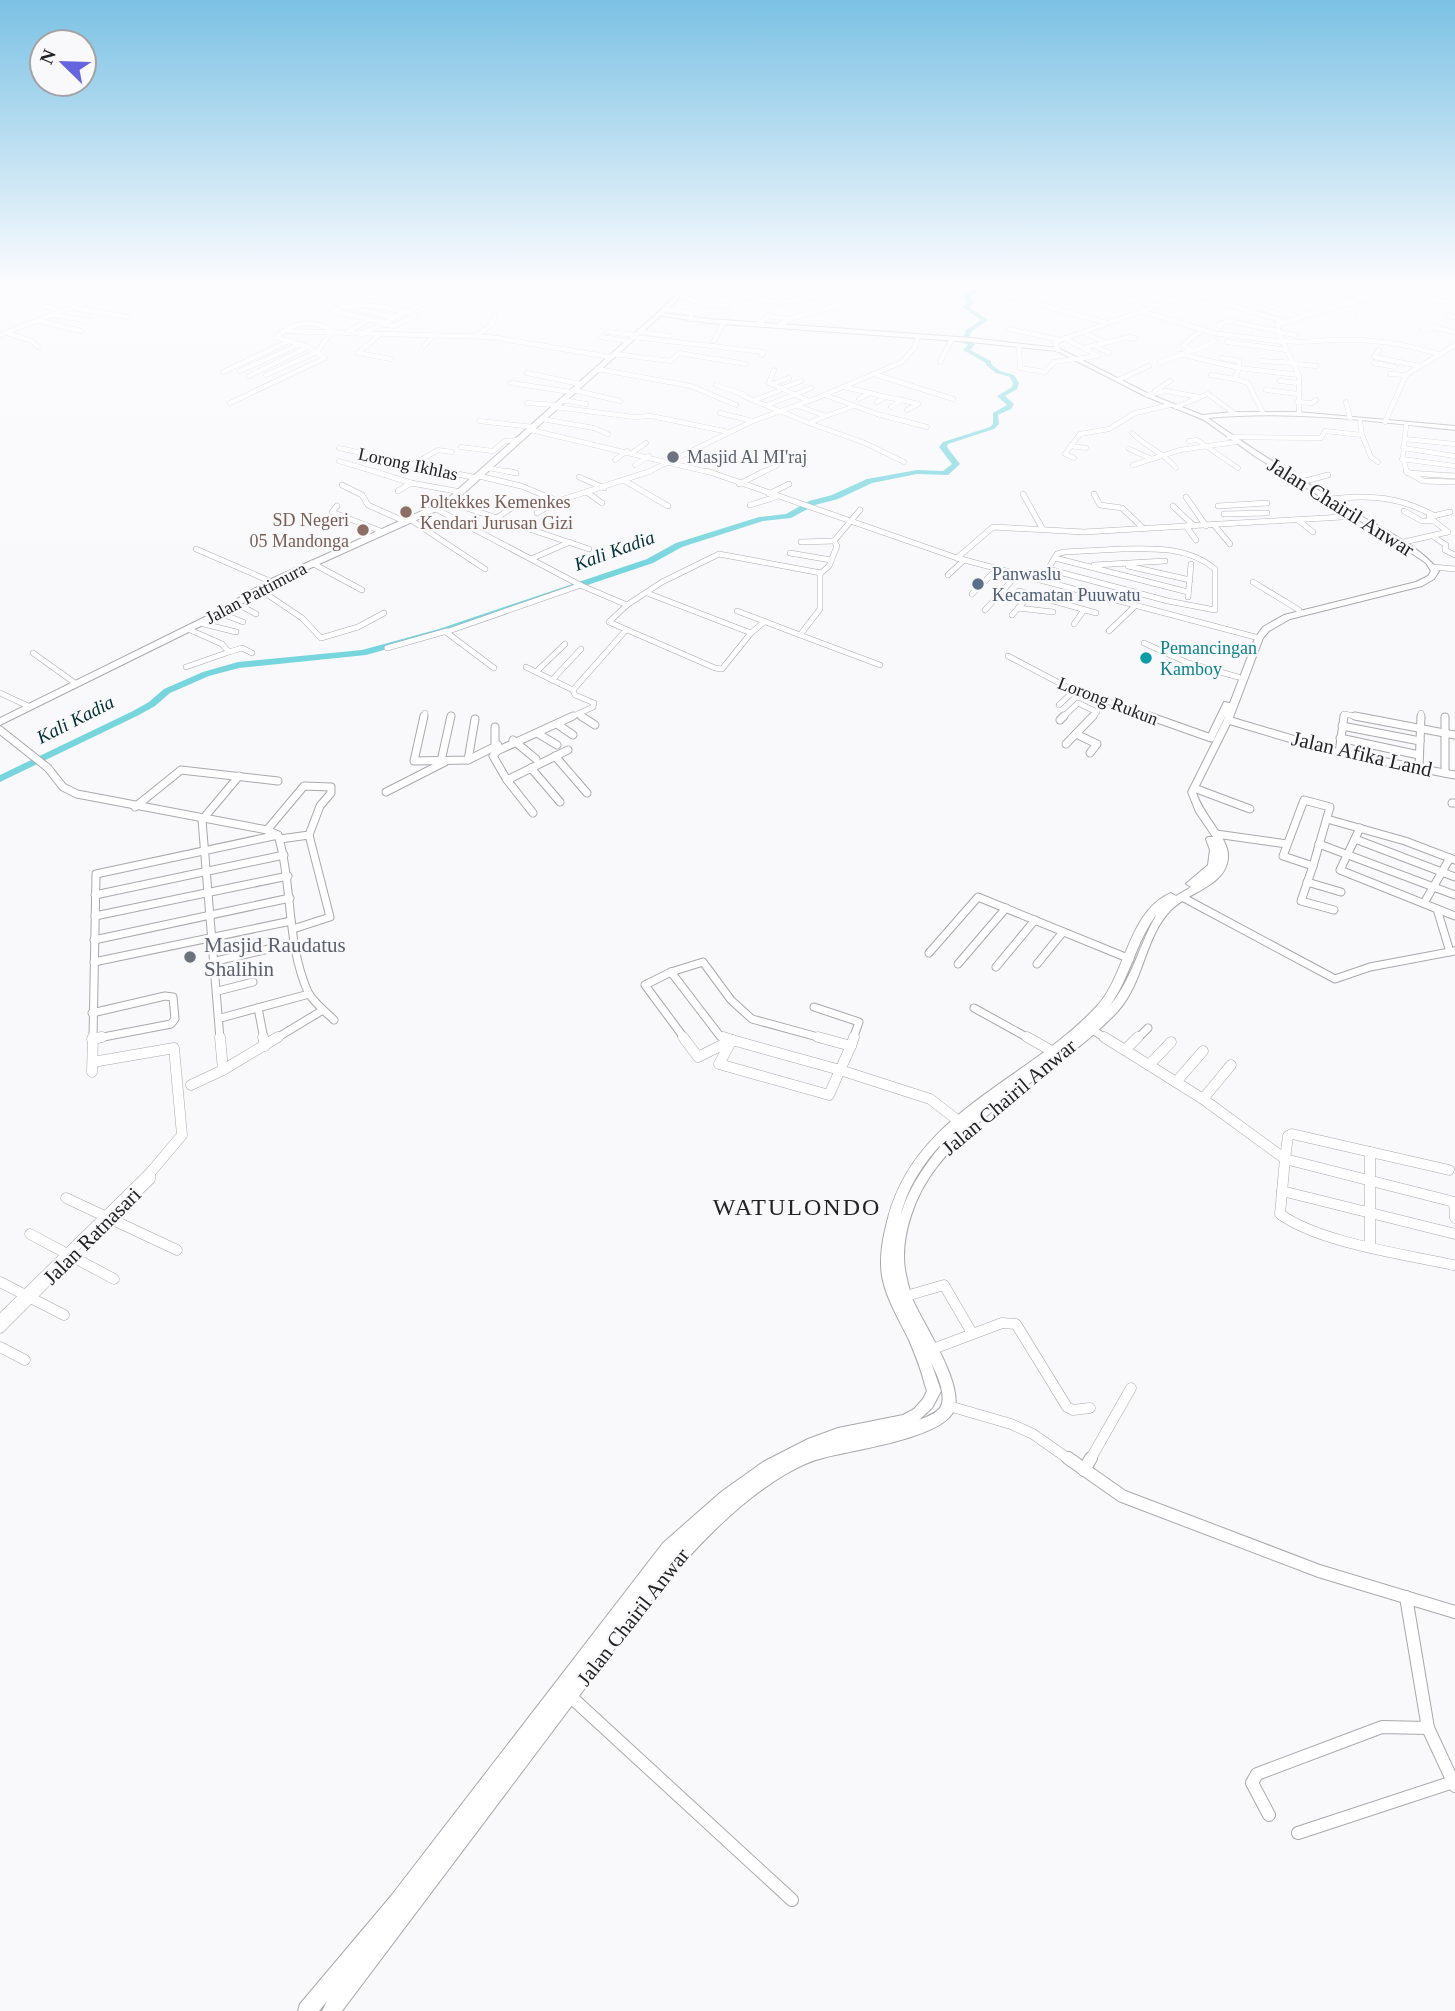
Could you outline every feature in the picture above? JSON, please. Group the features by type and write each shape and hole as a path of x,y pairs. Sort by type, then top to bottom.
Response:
{"highway":[{"name":"Jalan Pattimura","path":"0,722 201,623 272,582 449,502 585,380"}],"main road":[{"name":"Jalan Chairil Anwar","path":"1118,380 1201,418 1357,517"},
{"path":"1201,418 1234,413 1299,414 1455,429"},
{"path":"1201,418 1282,415 1431,427"},
{"name":"Jalan Chairil Anwar","path":"331,2011 683,1550 754,1489 804,1458 845,1444 925,1426 941,1403 933,1349 906,1296 898,1261 907,1205 923,1175 949,1144 988,1108 1087,1029 1126,994 1146,940 1161,915 1182,897 1215,876 1222,867 1224,853 1216,834 1194,801 1194,788 1211,738 1256,638 1270,625 1287,617 1375,595 1426,580 1434,574 1433,567 1233,439"},
{"name":"Jalan Chairil Anwar","path":"941,1403 888,1276 887,1247 890,1224 902,1187 930,1147 1050,1050 1087,1029 1113,997 1130,960 1136,939 1152,912 1164,900 1208,872 1215,861 1213,843 1186,798 1187,787 1228,720 1260,626 1299,610 1375,595 1415,581 1428,572 1424,564 1398,544"},
{"name":"Jalan Chairil Anwar","path":"307,2011 397,1902 667,1548 713,1505 779,1460 837,1436 914,1418 941,1403"}],"street":[{"path":"230,403 279,380"},
{"path":"547,380 620,401"},
{"path":"657,380 729,399 736,405"},
{"path":"665,382 670,380"},
{"path":"769,380 779,390 809,401"},
{"path":"772,384 784,380"},
{"path":"537,513 558,501 625,481 673,461 753,421 860,380"},
{"path":"892,380 953,399"},
{"path":"1239,380 1248,383 1263,413"},
{"path":"1299,380 1297,402 1299,414"},
{"path":"1385,422 1404,380"},
{"path":"1280,381 1299,383"},
{"path":"754,400 801,382"},
{"path":"1147,395 1170,382"},
{"path":"510,383 574,389"},
{"path":"716,384 746,393 743,396"},
{"path":"845,387 918,404 907,410"},
{"path":"767,405 811,388"},
{"path":"1266,390 1298,394"},
{"path":"1155,391 1174,391 1199,397"},
{"path":"859,399 870,393"},
{"path":"1074,458 1065,454 1080,434 1107,430 1135,413 1173,406 1209,394 1234,413"},
{"path":"825,395 853,406 927,427"},
{"path":"729,399 743,396 865,443 904,462"},
{"path":"877,402 885,397"},
{"path":"891,407 901,400"},
{"path":"1297,402 1312,403 1317,400"},
{"path":"527,402 537,405 586,404"},
{"path":"1346,402 1350,418"},
{"path":"557,405 634,417 651,416 729,432"},
{"path":"798,405 826,416"},
{"path":"809,423 853,406"},
{"path":"720,413 753,421"},
{"path":"542,419 594,428 608,434"},
{"path":"479,421 532,429 673,461 957,558 1256,638"},
{"path":"1360,422 1362,436 1371,457 1378,462"},
{"path":"1406,426 1402,459 1408,472 1421,483 1455,482"},
{"path":"1133,465 1164,454 1233,439 1321,438 1325,431 1362,436"},
{"path":"1132,433 1137,439 1164,454 1176,468"},
{"path":"1189,441 1198,439 1238,468"},
{"path":"1405,439 1455,444"},
{"path":"461,447 495,451 505,441 519,440"},
{"path":"615,460 646,443"},
{"path":"1071,446 1086,448"},
{"path":"1403,448 1455,456"},
{"name":"Lorong Ikhlas","path":"339,449 410,466 521,486 558,501"},
{"path":"1129,449 1152,459"},
{"path":"410,466 438,450 452,452"},
{"path":"635,465 649,456"},
{"path":"1402,459 1455,466"},
{"path":"339,461 411,483 461,492"},
{"path":"739,484 776,466"},
{"path":"488,468 516,472"},
{"path":"1408,472 1455,476"},
{"path":"1301,482 1328,475"},
{"path":"579,477 604,488"},
{"path":"625,481 668,506"},
{"path":"398,491 411,483"},
{"path":"769,494 789,484"},
{"path":"342,485 362,495 368,505 409,521 485,569"},
{"path":"588,493 602,503"},
{"path":"1023,494 1042,528"},
{"path":"1094,494 1100,505 1122,508 1144,529"},
{"path":"1331,499 1378,495 1403,500 1434,518 1449,531 1434,537 1398,544"},
{"path":"750,505 776,497"},
{"path":"1186,497 1206,526"},
{"path":"449,502 589,549"},
{"path":"1236,503 1252,522"},
{"path":"1218,506 1268,503"},
{"path":"337,506 331,511 383,532"},
{"path":"1173,506 1194,526"},
{"path":"498,517 513,508"},
{"path":"436,509 578,584 627,606"},
{"path":"801,542 834,541 860,510"},
{"path":"1404,511 1422,521 1450,512"},
{"path":"1224,514 1267,513"},
{"path":"329,523 344,517"},
{"path":"957,558 993,527 1078,532 1357,517"},
{"path":"1298,520 1313,532"},
{"path":"1315,520 1322,527"},
{"path":"1214,525 1230,544"},
{"path":"1185,526 1196,540"},
{"path":"1434,537 1446,545 1445,550 1455,555"},
{"path":"531,559 569,541"},
{"path":"764,622 751,632 720,669 608,621 685,569 719,554 821,573 827,570 837,546 834,541"},
{"path":"196,549 272,582"},
{"path":"1174,550 1193,553 1212,564 1216,571 1215,610 1048,569 1057,554 1064,552 1129,551 1174,550"},
{"path":"1101,597 1125,564 1129,551"},
{"path":"790,553 831,560"},
{"path":"1055,558 1188,592"},
{"path":"948,575 964,560"},
{"path":"1084,565 1165,560 1157,573"},
{"path":"312,563 362,590"},
{"path":"1125,564 1190,580"},
{"path":"1179,578 1191,564 1187,604"},
{"path":"971,571 983,565"},
{"path":"1433,567 1455,569"},
{"path":"972,594 992,574 1005,572"},
{"path":"800,635 820,610 821,573"},
{"path":"985,610 1017,575"},
{"path":"1253,582 1299,610"},
{"path":"387,648 447,631 578,584"},
{"path":"1046,620 1065,588"},
{"path":"259,589 302,618 321,639 384,613"},
{"path":"1019,591 1096,613"},
{"path":"647,593 681,608 751,632"},
{"path":"1012,615 1031,594"},
{"path":"236,603 256,614"},
{"path":"1109,631 1135,607"},
{"path":"1018,608 1053,612"},
{"path":"1074,624 1084,610"},
{"path":"737,611 880,665"},
{"path":"220,613 243,622"},
{"path":"201,623 236,632"},
{"path":"188,629 222,644 229,652"},
{"path":"573,690 626,630"},
{"path":"447,631 494,668"},
{"path":"1144,643 1188,663 1238,677"},
{"path":"536,672 565,644"},
{"path":"186,667 242,648 252,653"},
{"path":"552,680 581,649"},
{"path":"33,653 75,683"},
{"name":"Lorong Rukun","path":"1008,656 1075,690 1211,738"},
{"path":"526,667 595,704 493,756 507,780 533,813"},
{"path":"1059,705 1075,690"},
{"path":"2,696 28,706"},
{"path":"1089,707 1098,699"},
{"path":"1060,720 1076,704 1097,712 1066,744"},
{"path":"425,713 414,761 468,760 511,739 536,759"},
{"path":"1419,768 1421,713"},
{"path":"578,714 595,725"},
{"path":"1339,753 1344,714 1455,735"},
{"path":"444,761 451,715"},
{"path":"1445,718 1446,773"},
{"path":"468,760 475,719"},
{"name":"Jalan Afika Land","path":"1228,720 1339,753 1455,775"},
{"path":"557,724 573,735"},
{"path":"1342,726 1420,741"},
{"path":"495,727 495,747"},
{"path":"0,730 48,768 70,792 202,820 267,830 279,837 288,877 295,943 309,994 334,1020"},
{"path":"537,733 557,745"},
{"path":"1076,734 1097,744 1090,753"},
{"path":"1340,738 1419,755"},
{"path":"507,780 568,750"},
{"path":"555,756 587,793"},
{"path":"386,792 444,761"},
{"path":"531,768 560,802"},
{"path":"135,807 181,770 278,781"},
{"path":"223,1070 221,1018 202,820 239,776"},
{"path":"94,962 213,937 330,917 309,835 320,806 331,793 331,787 304,786 267,830"},
{"path":"1194,788 1250,809"},
{"path":"1312,866 1283,856 1304,800 1330,807 1319,844 1301,901 1334,910"},
{"path":"1326,819 1405,841 1452,859 1424,903"},
{"path":"1360,828 1340,870 1455,916"},
{"path":"1216,834 1287,844"},
{"path":"92,1013 173,997 175,1019 171,1024 92,1040 92,1013 95,895 96,876 100,872 279,837 309,835"},
{"path":"1354,839 1455,877"},
{"path":"1319,844 1455,895"},
{"path":"95,895 284,855"},
{"path":"95,916 288,877"},
{"path":"1307,882 1341,891"},
{"path":"929,953 978,897 1130,960"},
{"path":"1182,897 1335,979 1370,967 1452,951 1437,909"},
{"path":"94,940 290,898"},
{"path":"958,964 1006,908"},
{"path":"996,967 1035,920"},
{"path":"1037,964 1063,932"},
{"path":"216,961 295,943"},
{"path":"732,1040 698,1057 645,985 671,972 703,962 724,993 741,1012 752,1019 852,1046"},
{"path":"671,972 720,1036 930,1099 960,1122"},
{"path":"218,991 253,982"},
{"path":"221,1018 309,994"},
{"path":"732,1040 719,1065 829,1095 852,1046 859,1022 814,1007"},
{"path":"974,1008 1050,1050"},
{"path":"258,1009 265,1046"},
{"path":"191,1085 223,1070 323,1010"},
{"path":"1125,1050 1148,1028"},
{"path":"1087,1029 1203,1099 1285,1159 1454,1202 1455,1218"},
{"name":"Jalan Ratnasari","path":"0,1320 150,1179 150,1173 179,1139 183,1130 174,1048 92,1067 92,1040"},
{"path":"1149,1065 1171,1042"},
{"path":"1176,1082 1203,1051"},
{"path":"1203,1099 1231,1065"},
{"path":"1449,1170 1292,1134 1288,1136 1280,1214 1307,1229 1453,1265"},
{"path":"1370,1152 1370,1244"},
{"path":"1282,1191 1455,1234"},
{"path":"66,1198 177,1250"},
{"path":"30,1234 114,1279"},
{"path":"0,1282 64,1315"},
{"path":"906,1296 944,1285 972,1333"},
{"name":"Jalan Ratnasari","path":"0,1328 27,1296"},
{"path":"933,1349 1002,1323 1016,1324 1067,1407 1073,1410 1090,1408"},
{"path":"0,1347 25,1360"},
{"path":"1084,1470 1131,1388"},
{"path":"941,1403 1011,1424 1033,1434 1122,1496 1319,1571 1455,1612"},
{"path":"1298,1833 1454,1784 1428,1728 1406,1597"},
{"path":"570,1696 792,1900"},
{"path":"1269,1815 1252,1783 1257,1774 1382,1727 1428,1728"}],"waterway":[{"name":"Kali Kadia","path":"0,779 136,713 167,691 206,674 238,665 363,653 442,631 650,561 679,545 762,519 788,516 812,503 835,497 870,481 917,472 945,473 956,464 943,447 945,443 992,428 996,424 995,414 1009,408 1011,404 1000,396 1015,388 1014,380"}],"place":[{"name":"Masjid Al MI'raj","path":"673,457"},
{"name":"Poltekkes Kemenkes Kendari Jurusan Gizi","path":"406,512"},
{"name":"SD Negeri 05 Mandonga","path":"363,530"},
{"name":"Panwaslu Kecamatan Puuwatu","path":"978,584"},
{"name":"Pemancingan Kamboy","path":"1146,658"},
{"name":"Masjid Raudatus Shalihin","path":"190,957"}],"district":[{"name":"WATULONDO","path":"797,1207"}]}
